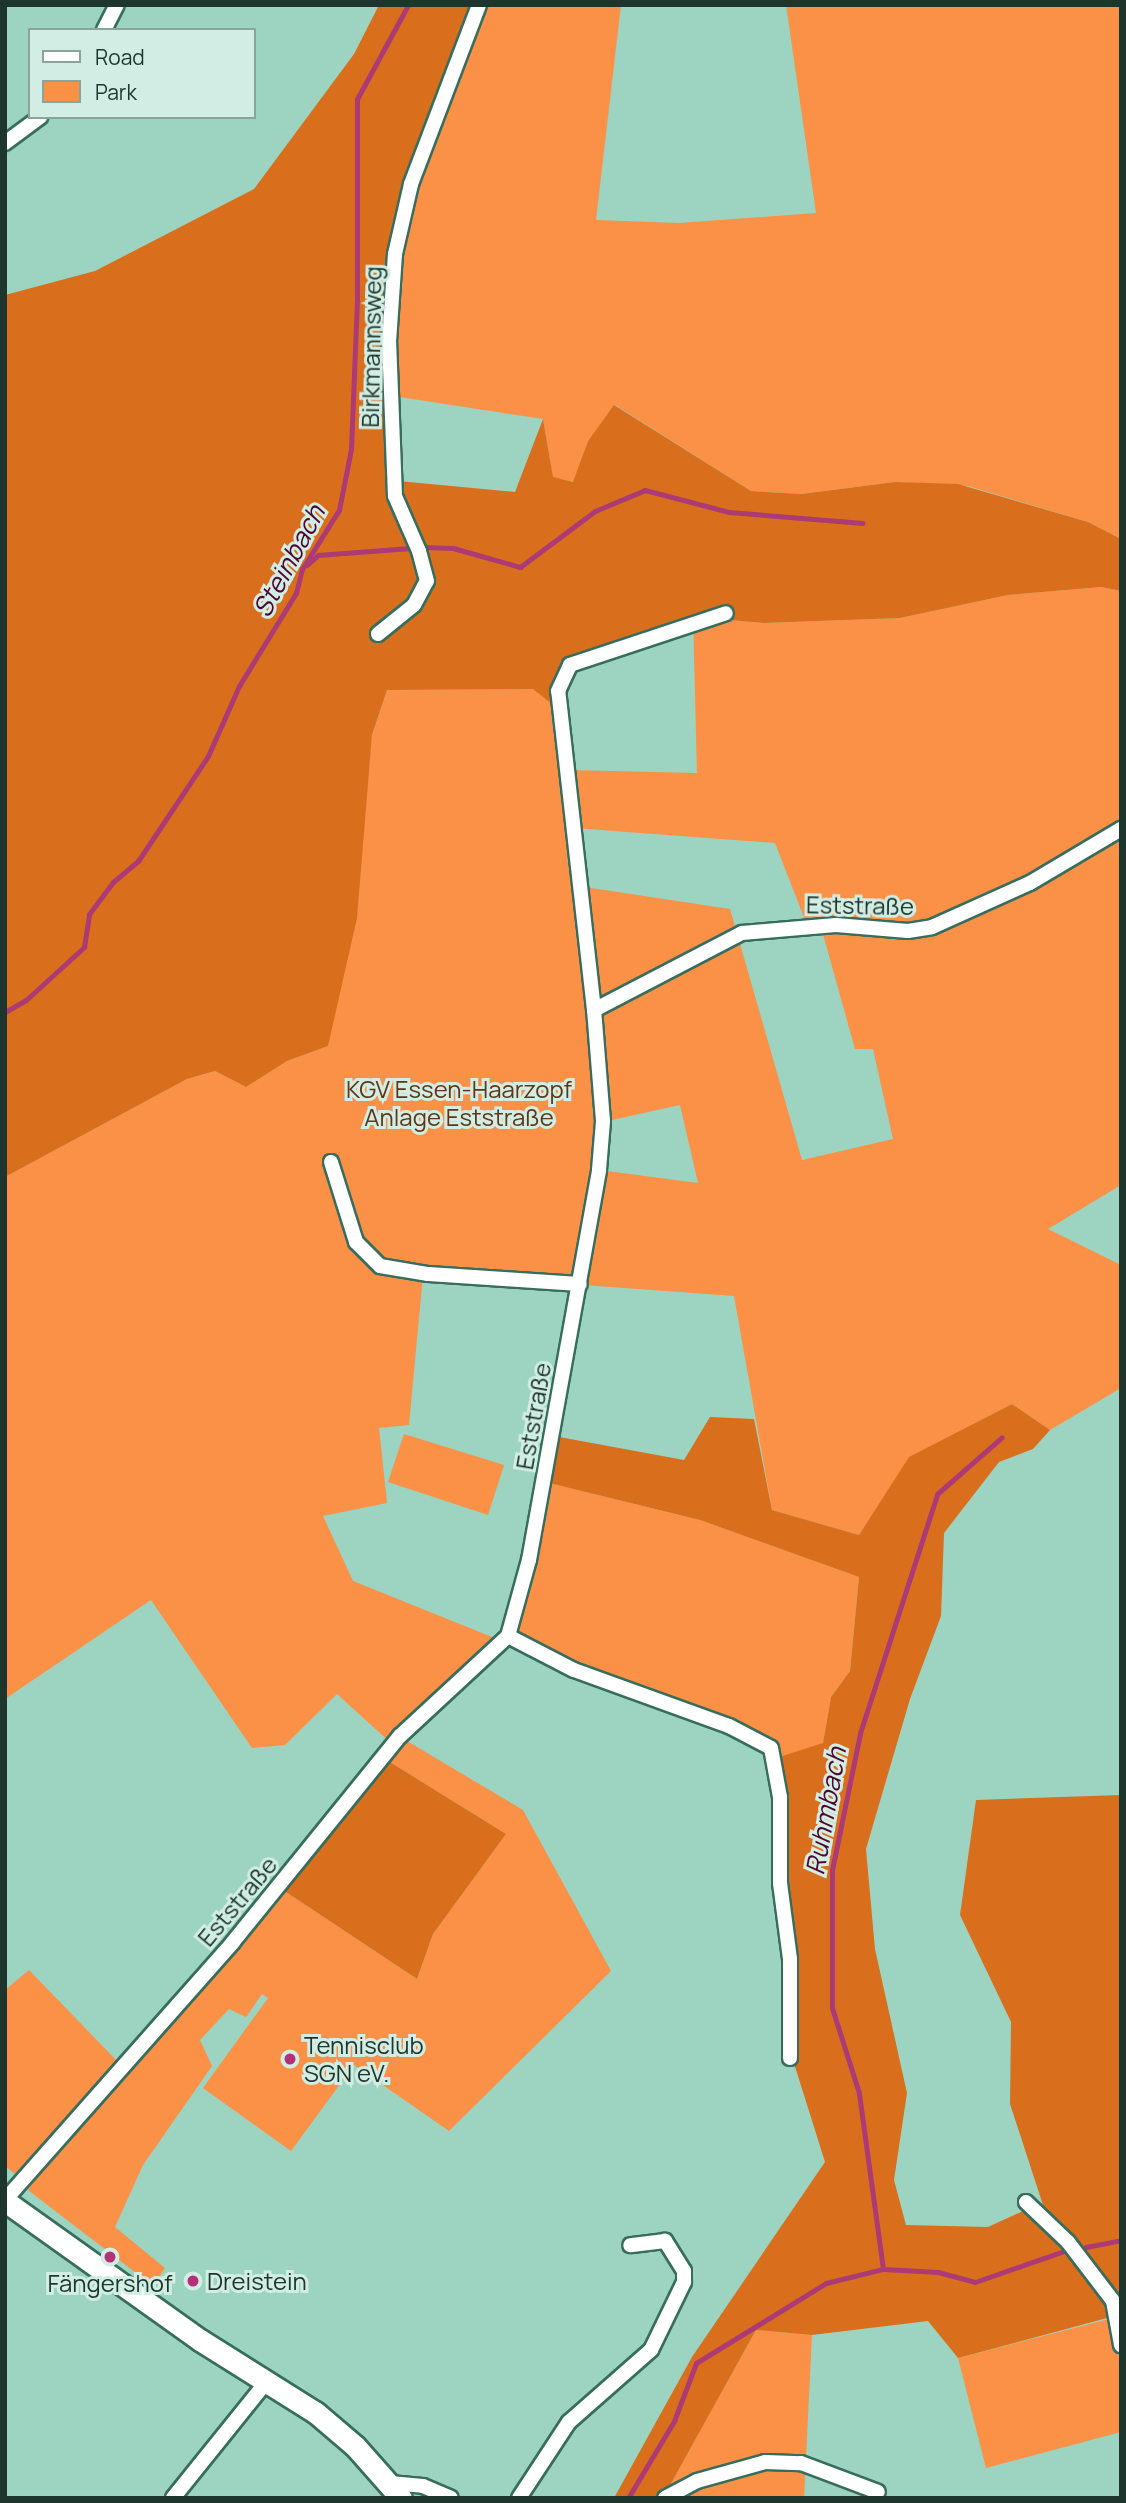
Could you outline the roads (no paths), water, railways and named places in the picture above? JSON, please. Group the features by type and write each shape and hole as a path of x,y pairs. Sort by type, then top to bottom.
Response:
{"main road":[{"path":"5,2200 165,2316 315,2412 396,2491"}],"street":[{"path":"105,28 117,5"},
{"name":"Birkmannsweg","path":"378,634 414,606 427,581 395,496 388,342 395,254 411,184 479,5"},
{"path":"5,143 37,119"},
{"name":"Eststraße","path":"5,2200 233,1942 400,1736 508,1636 529,1560 580,1284 603,1121 594,1010 558,691 570,665 726,613"},
{"name":"Eststraße","path":"594,1010 742,933 836,925 908,931 932,927 1030,883 1121,829"},
{"path":"331,1162 356,1242 380,1266 428,1275 580,1284"},
{"path":"508,1636 574,1670 729,1726 771,1748 780,1797 780,1883 790,1959 790,2058"},
{"path":"1027,2202 1068,2242 1113,2301 1121,2345"},
{"path":"519,2498 569,2422 651,2350 684,2282 684,2271 665,2241 630,2245"},
{"path":"173,2498 268,2381"},
{"path":"665,2498 697,2481 765,2462 802,2463 878,2492"},
{"path":"396,2491 423,2486 451,2498"}],"waterway":[{"name":"Steinbach","path":"5,1012 26,1000 84,947 89,914 113,882 138,861 208,756 239,686 296,593 302,569 339,510 351,449 357,298 357,99 408,5"},
{"path":"307,565 318,555 424,547 453,548 520,567 595,511 645,490 729,512 863,523"},
{"name":"Ruhmbach","path":"883,2269 859,2093 832,2008 832,1870 860,1733 937,1494 1002,1437"},
{"name":"Ruhmbach","path":"1086,2247 1121,2240"},
{"name":"Ruhmbach","path":"628,2498 674,2421 696,2363 826,2283 883,2269 938,2272 975,2282 1067,2250"}],"place":[{"name":"Tennisclub SGN eV.","path":"290,2059"},
{"name":"Fängershof","path":"110,2257"},
{"name":"Dreistein","path":"193,2281"}],"park label":[{"name":"KGV Essen-Haarzopf Anlage Eststraße","path":"459,1103"}]}
